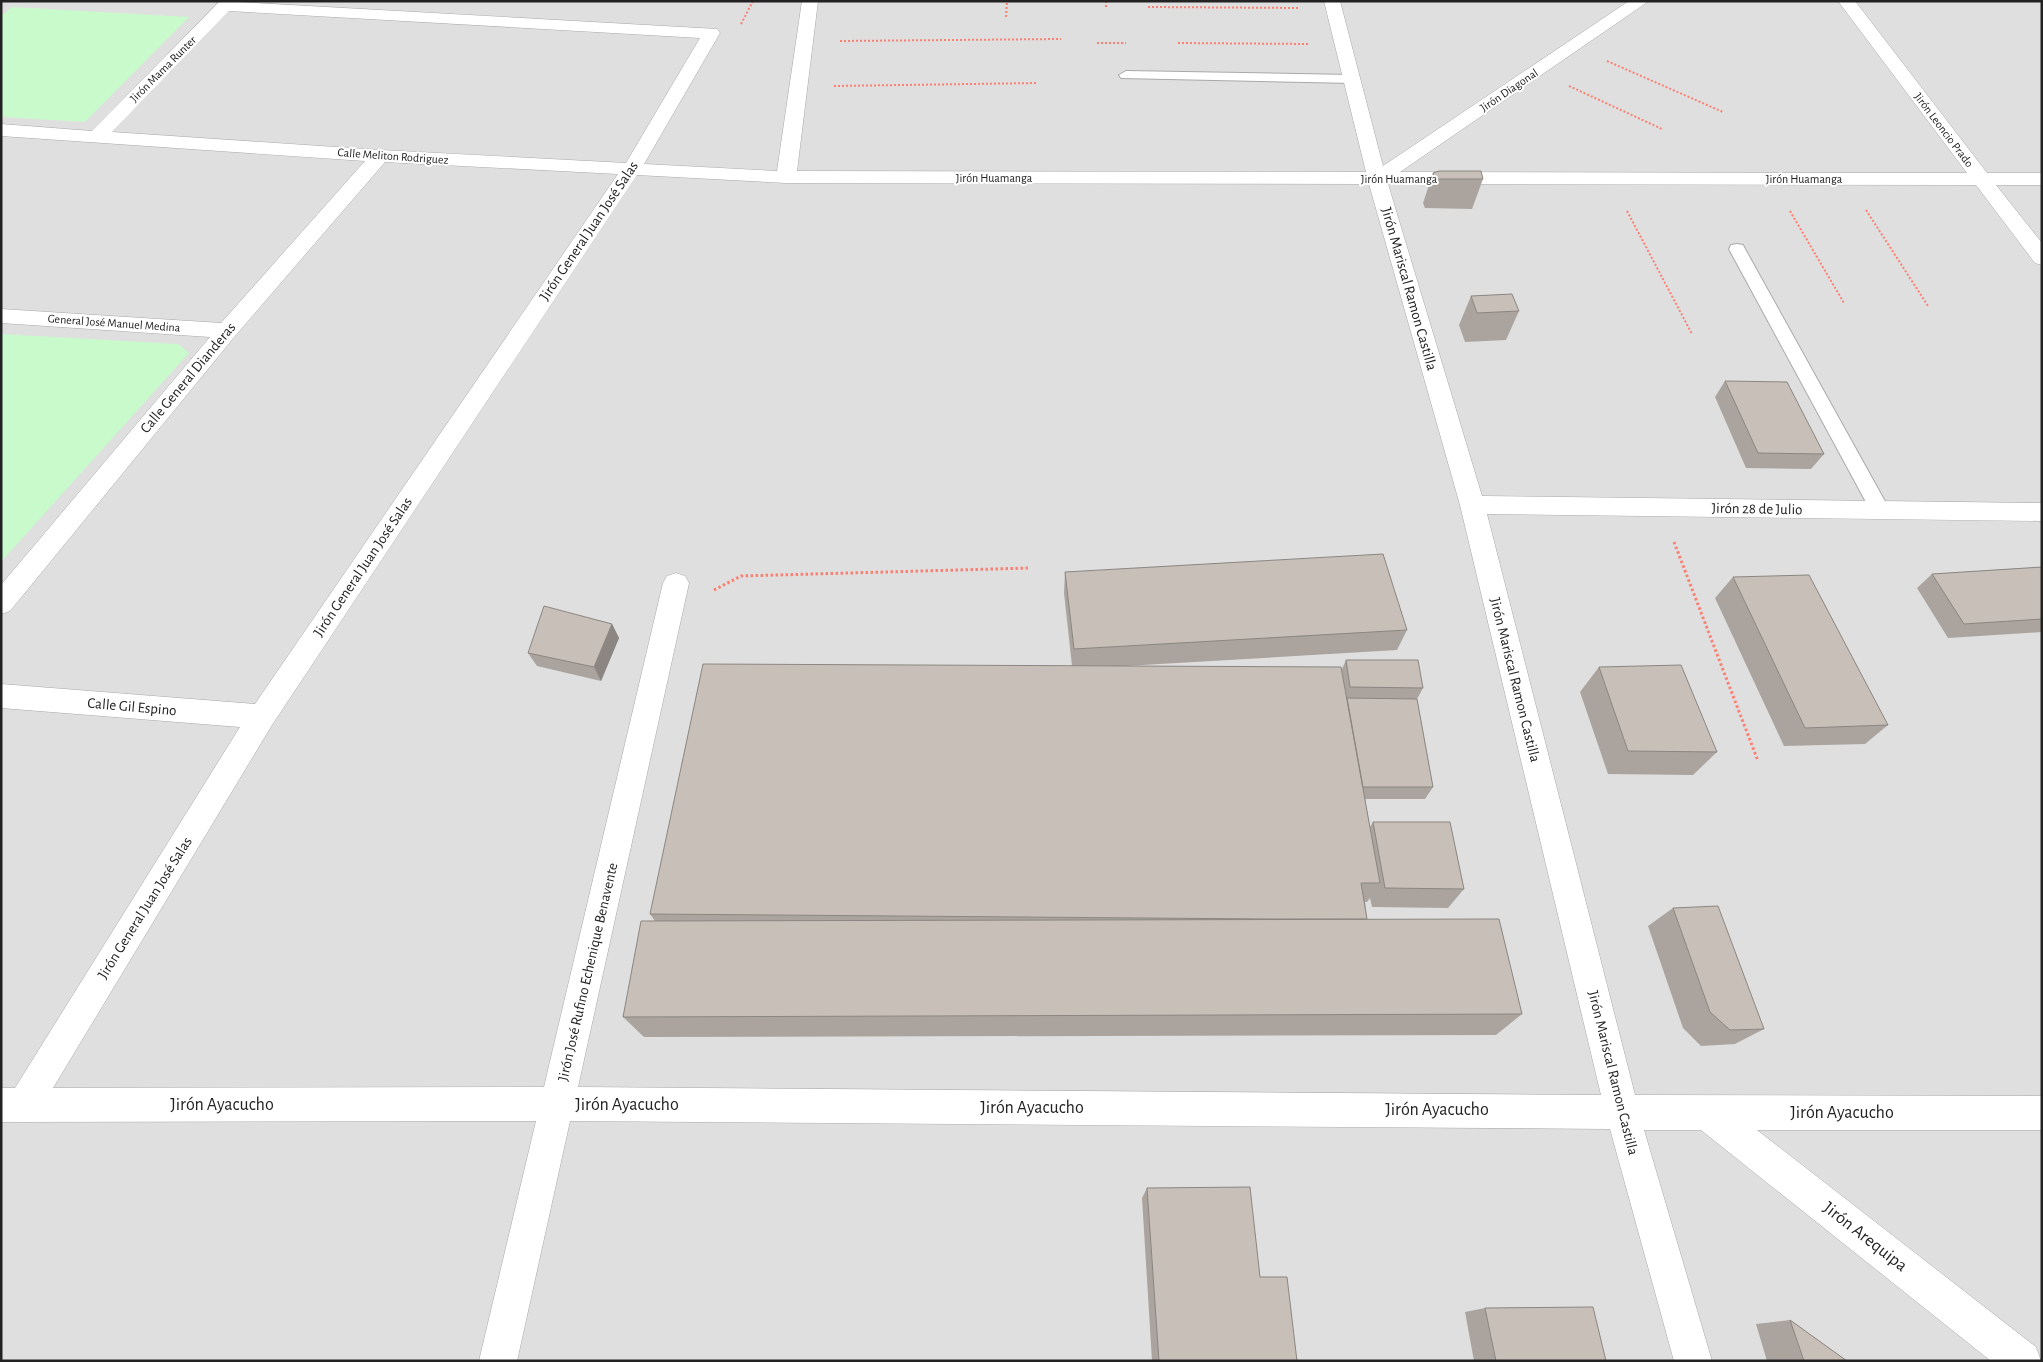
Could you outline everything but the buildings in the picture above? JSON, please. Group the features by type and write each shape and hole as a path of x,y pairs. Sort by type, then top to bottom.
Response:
{"street":[{"path":"786,177 810,1"},
{"name":"Jirón Diagonal","path":"1377,179 1641,1"},
{"name":"Jirón Leoncio Prado","path":"1846,1 2042,258"},
{"name":"Jirón General Juan José Salas","path":"12,1105 262,717 632,170 711,34 227,4"},
{"name":"Jirón Mama Runter","path":"97,136 227,4"},
{"name":"Jirón Mariscal Ramon Castilla","path":"1333,5 1377,179 1472,505 1622,1112 1692,1361"},
{"name":"Calle Meliton Rodriguez","path":"1,130 380,156 786,177"},
{"name":"Calle General Dianderas","path":"1,604 227,331 380,156"},
{"name":"Jirón Huamanga","path":"786,177 2042,179"},
{"name":"General José Manuel Medina","path":"1,316 227,331"},
{"name":"Jirón 28 de Julio","path":"1472,505 2042,512"},
{"name":"Jirón José Rufino Echenique Benavente","path":"498,1361 673,598"},
{"name":"Calle Gil Espino","path":"1,696 262,717"},
{"name":"Jirón Ayacucho","path":"12,1105 557,1104 1707,1113 2042,1113"},
{"name":"Jirón Arequipa","path":"1707,1113 2022,1361"}],"lane":[{"path":"1126,74 1352,79"},
{"path":"1737,249 1880,510"}],"path":[{"path":"1006,18 1007,1"},
{"path":"1106,1 1106,9"},
{"path":"1148,7 1333,5"},
{"path":"805,41 1062,40"},
{"path":"1097,43 1126,43"},
{"path":"1176,44 1342,44"},
{"path":"1574,47 1723,112"},
{"path":"1537,72 1662,129"},
{"path":"799,86 1038,84"},
{"path":"1611,179 1692,334"},
{"path":"1771,179 1844,303"},
{"path":"1845,179 1928,306"},
{"path":"1660,508 1758,761"},
{"path":"673,598 741,576 1030,568"}],"shaded area":[{"path":"1,1 2042,1 2042,1361 1,1361"}],"green space":[{"path":"12,7 189,17 85,122 1,117 1,16"},
{"path":"1,334 178,344 189,353 1,562"}]}
